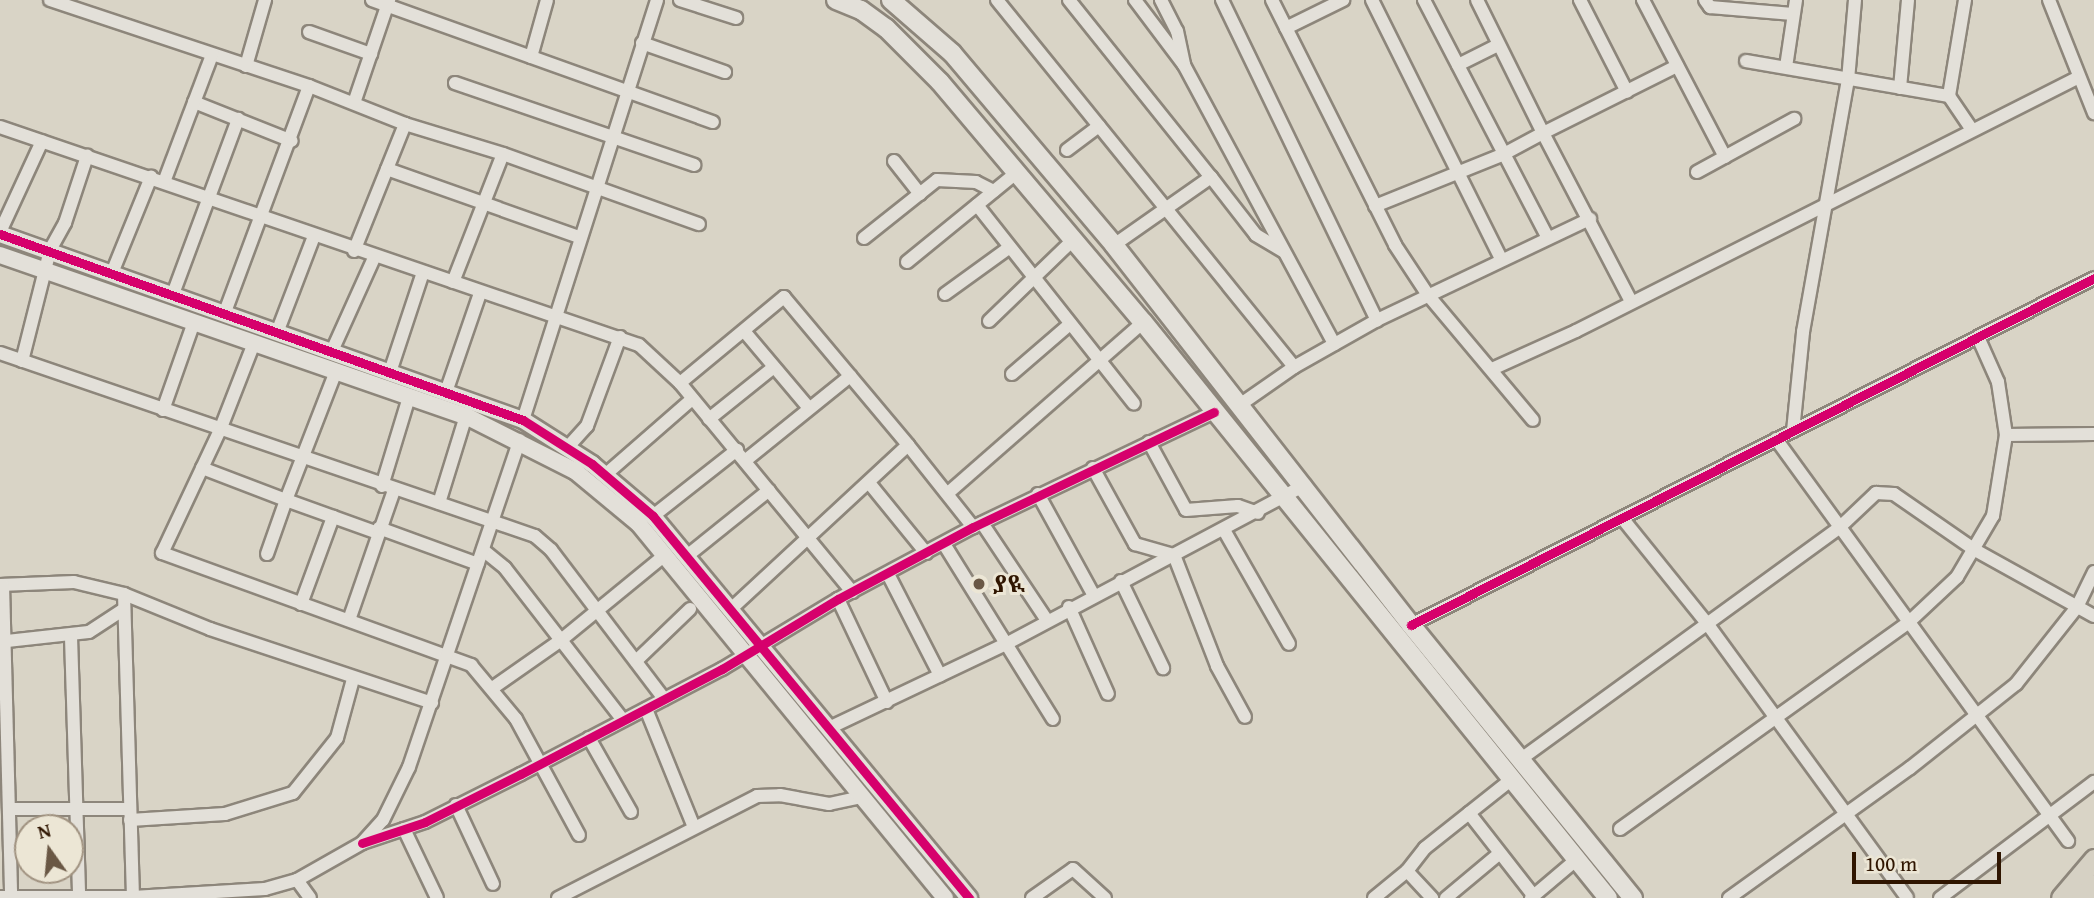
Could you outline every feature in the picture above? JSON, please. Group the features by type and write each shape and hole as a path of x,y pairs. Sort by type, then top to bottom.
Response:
{"highway":[{"path":"2061,898 2094,859"},
{"path":"2081,898 2094,884"}],"main road":[{"path":"836,0 861,10 886,28 940,82 1143,322 1608,898"},
{"path":"900,2 952,53 1114,245 1305,485 1411,625 1633,898"}],"street":[{"path":"50,0 309,86 405,124 503,154 699,224"},
{"path":"246,66 265,0"},
{"path":"373,0 388,3 531,57 627,88 713,122"},
{"path":"531,57 547,0"},
{"path":"523,420 594,186 657,0"},
{"path":"680,0 737,18"},
{"path":"997,0 1168,206 1294,367"},
{"path":"1069,0 1256,235 1284,251"},
{"path":"1135,0 1184,65 1334,344"},
{"path":"1161,0 1177,31 1184,65"},
{"path":"1222,0 1377,320"},
{"path":"1272,0 1375,206 1428,295 1533,420"},
{"path":"1286,28 1343,0"},
{"path":"1373,0 1460,171 1501,259"},
{"path":"1424,0 1502,155 1548,238"},
{"path":"1478,0 1498,45 1631,301"},
{"path":"1580,0 1627,92"},
{"path":"1643,0 1725,157"},
{"path":"1705,0 1710,7 1793,14"},
{"path":"1786,67 1796,0"},
{"path":"1793,431 1803,332 1848,80 1855,0"},
{"path":"1900,88 1908,0"},
{"path":"1965,0 1949,96 1972,130"},
{"path":"2049,0 2077,78 2094,113"},
{"path":"354,103 388,3"},
{"path":"309,32 371,54"},
{"path":"642,43 725,72"},
{"path":"1458,65 1498,45"},
{"path":"164,182 212,55"},
{"path":"1746,61 1949,96"},
{"path":"1375,206 1502,155 1677,66"},
{"path":"1492,369 1826,207 2077,78"},
{"path":"455,83 694,165"},
{"path":"225,312 292,141 309,86"},
{"path":"194,102 292,141"},
{"path":"173,294 206,197 238,119"},
{"path":"1696,172 1794,119"},
{"path":"354,251 405,124"},
{"path":"1067,150 1099,126"},
{"path":"0,127 151,177 374,258 620,337 653,353 741,455 852,592"},
{"path":"42,141 0,233 278,330 523,420 567,448 605,475 653,516 732,608 969,898"},
{"path":"453,282 503,154"},
{"path":"22,361 50,250 65,223 87,156"},
{"path":"894,160 920,194"},
{"path":"387,169 482,206 579,237"},
{"path":"907,262 1016,173"},
{"path":"112,273 151,177"},
{"path":"1114,245 1211,177"},
{"path":"864,238 937,180 951,178 976,182 994,191"},
{"path":"977,205 1134,404"},
{"path":"1241,404 1294,367 1377,320 1590,219"},
{"path":"278,330 314,236"},
{"path":"989,321 1073,240"},
{"path":"945,294 1010,247"},
{"path":"0,256 466,416 520,440 575,471 639,524 945,898"},
{"path":"332,351 374,258"},
{"path":"390,372 423,272"},
{"path":"1411,625 1978,337 2093,282"},
{"path":"446,392 480,293"},
{"path":"680,383 784,297 948,493 978,525 1046,619"},
{"path":"163,410 194,322"},
{"path":"948,493 1143,322"},
{"path":"1012,374 1070,324"},
{"path":"744,331 808,407"},
{"path":"567,448 587,426 620,337"},
{"path":"1620,829 1776,720 1909,622 1957,577 1975,550 1997,505 2006,435 1998,382 1978,337"},
{"path":"254,343 220,430 162,553 301,604 447,652 471,664 494,687 543,761 579,835"},
{"path":"0,354 388,488 492,519 535,536 551,550 664,699"},
{"path":"709,419 774,367"},
{"path":"267,554 336,371"},
{"path":"653,516 849,376"},
{"path":"349,620 379,531 410,397"},
{"path":"605,475 692,399"},
{"path":"261,898 362,843 404,829 456,806 646,709 838,598 1038,494 1214,412"},
{"path":"439,503 466,416"},
{"path":"2006,435 2094,434"},
{"path":"1776,439 2068,841"},
{"path":"362,843 398,794 432,703 520,440"},
{"path":"1149,442 1186,510 1238,506 1258,513"},
{"path":"732,608 870,484 908,445"},
{"path":"202,468 333,517 478,564"},
{"path":"1093,468 1135,544 1174,555"},
{"path":"870,484 926,553"},
{"path":"829,728 1004,645 1093,594 1284,500 1305,485"},
{"path":"687,556 769,490"},
{"path":"1521,759 1840,527 1868,498 1884,491 1975,550 2094,616"},
{"path":"1038,494 1093,594"},
{"path":"301,604 333,517"},
{"path":"1622,518 1706,622 1907,898"},
{"path":"1224,530 1289,644"},
{"path":"944,544 1004,645 1053,719"},
{"path":"483,551 505,568 623,720"},
{"path":"494,687 561,640 665,555"},
{"path":"1174,555 1217,666 1245,717"},
{"path":"1729,898 1845,815 2016,684 2077,607 2094,572"},
{"path":"888,574 940,675"},
{"path":"1121,581 1163,668"},
{"path":"11,898 4,707 7,641 2,585 74,582 124,594 353,679 432,703"},
{"path":"124,594 133,897"},
{"path":"838,598 887,702"},
{"path":"1069,607 1108,694"},
{"path":"7,641 71,637 89,632 124,609"},
{"path":"636,661 690,610"},
{"path":"71,637 79,898"},
{"path":"7,802 130,815 225,814 293,793 337,738 353,679"},
{"path":"646,709 680,783 694,827"},
{"path":"589,738 631,812"},
{"path":"1374,898 1406,871 1425,848 1512,779"},
{"path":"1940,898 2094,782"},
{"path":"558,898 757,796 780,795 829,804 863,797"},
{"path":"456,806 492,884"},
{"path":"1469,813 1532,896 1576,860"},
{"path":"404,829 438,898"},
{"path":"1446,898 1500,853"},
{"path":"1032,898 1073,869 1105,898"},
{"path":"1406,871 1432,898"},
{"path":"297,880 310,898"},
{"path":"0,897 133,897 282,886"}],"cycle path":[{"path":"0,234 523,420 592,464 653,516 969,898"},
{"path":"1411,625 2094,278"},
{"path":"362,843 425,822 521,774 722,669 838,599 973,527 1214,412"}],"place":[{"name":"ያዪ","path":"979,584"}]}
